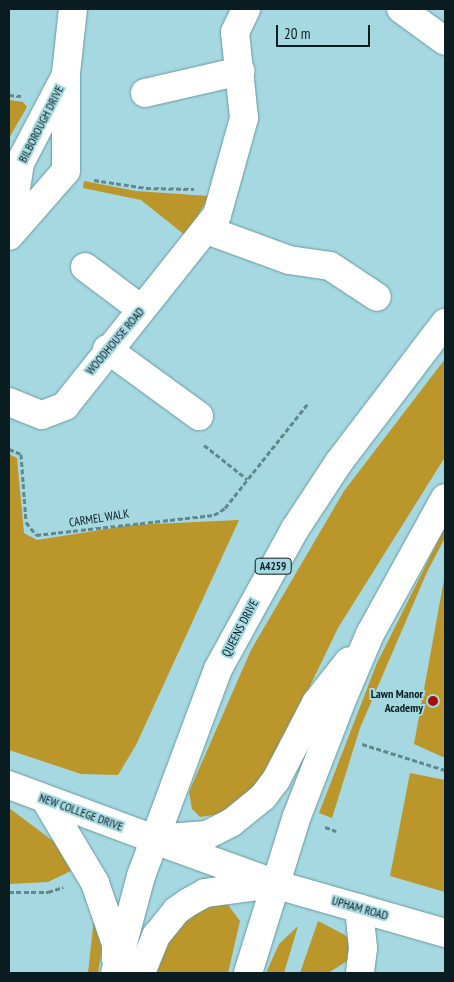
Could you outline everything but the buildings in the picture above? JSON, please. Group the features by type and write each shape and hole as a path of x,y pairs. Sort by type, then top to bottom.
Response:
{"main road":[{"name":"BILBOROUGH DRIVE","path":"9,235 66,171 66,73 73,9"},
{"name":"WOODHOUSE ROAD","path":"9,402 37,414 59,410 107,348 207,230 224,195 244,112 236,32 246,9"},
{"path":"401,9 445,41"},
{"path":"145,93 240,71"},
{"name":"BILBOROUGH DRIVE","path":"9,235 20,163 66,73"},
{"path":"207,230 289,260 330,266 377,297"},
{"path":"85,268 141,310"},
{"name":"QUEENS DRIVE","path":"125,971 154,839 218,669 256,597 339,462 445,323"},
{"path":"107,348 199,416"},
{"path":"248,973 274,884 323,747 370,634 445,498"},
{"path":"154,839 206,835 231,823 263,797 276,780 316,702 370,634"},
{"name":"NEW COLLEGE DRIVE","path":"9,785 274,884"},
{"path":"45,799 90,874 125,971"},
{"path":"125,971 176,911 205,893 274,884"},
{"name":"UPHAM ROAD","path":"274,884 445,933"},
{"path":"359,908 363,948 360,973"}],"path":[{"path":"66,171 123,186 192,189 224,195"},
{"name":"CARMEL WALK","path":"9,449 21,454 26,522 36,535 214,515 225,508 309,402"},
{"path":"199,416 188,432 247,479"},
{"path":"362,744 445,770"},
{"path":"9,892 48,892 90,874"}],"shaded area":[{"path":"9,100 23,102 27,107 9,138"},
{"path":"84,181 136,191 209,196 186,236 141,200 83,188"},
{"path":"445,359 445,457 338,628 265,779 219,814 200,817 192,809 189,792 251,650 344,491"},
{"path":"9,454 17,458 24,533 37,540 132,525 239,520 136,745 118,775 81,774 9,750"},
{"path":"445,527 445,538 427,572 360,728 332,818 319,813 377,663"},
{"path":"445,574 445,758 414,744"},
{"path":"410,773 445,780 445,892 390,876"},
{"path":"9,808 53,841 75,869 48,882 9,884"},
{"path":"226,902 240,921 228,973 152,973 161,948 197,908"},
{"path":"94,918 102,949 98,973 88,973"},
{"path":"318,921 345,935 351,942 352,958 328,973 300,973"},
{"path":"298,926 284,973 266,973 279,944"}],"place":[{"name":"Lawn Manor Academy","path":"433,701"}]}
